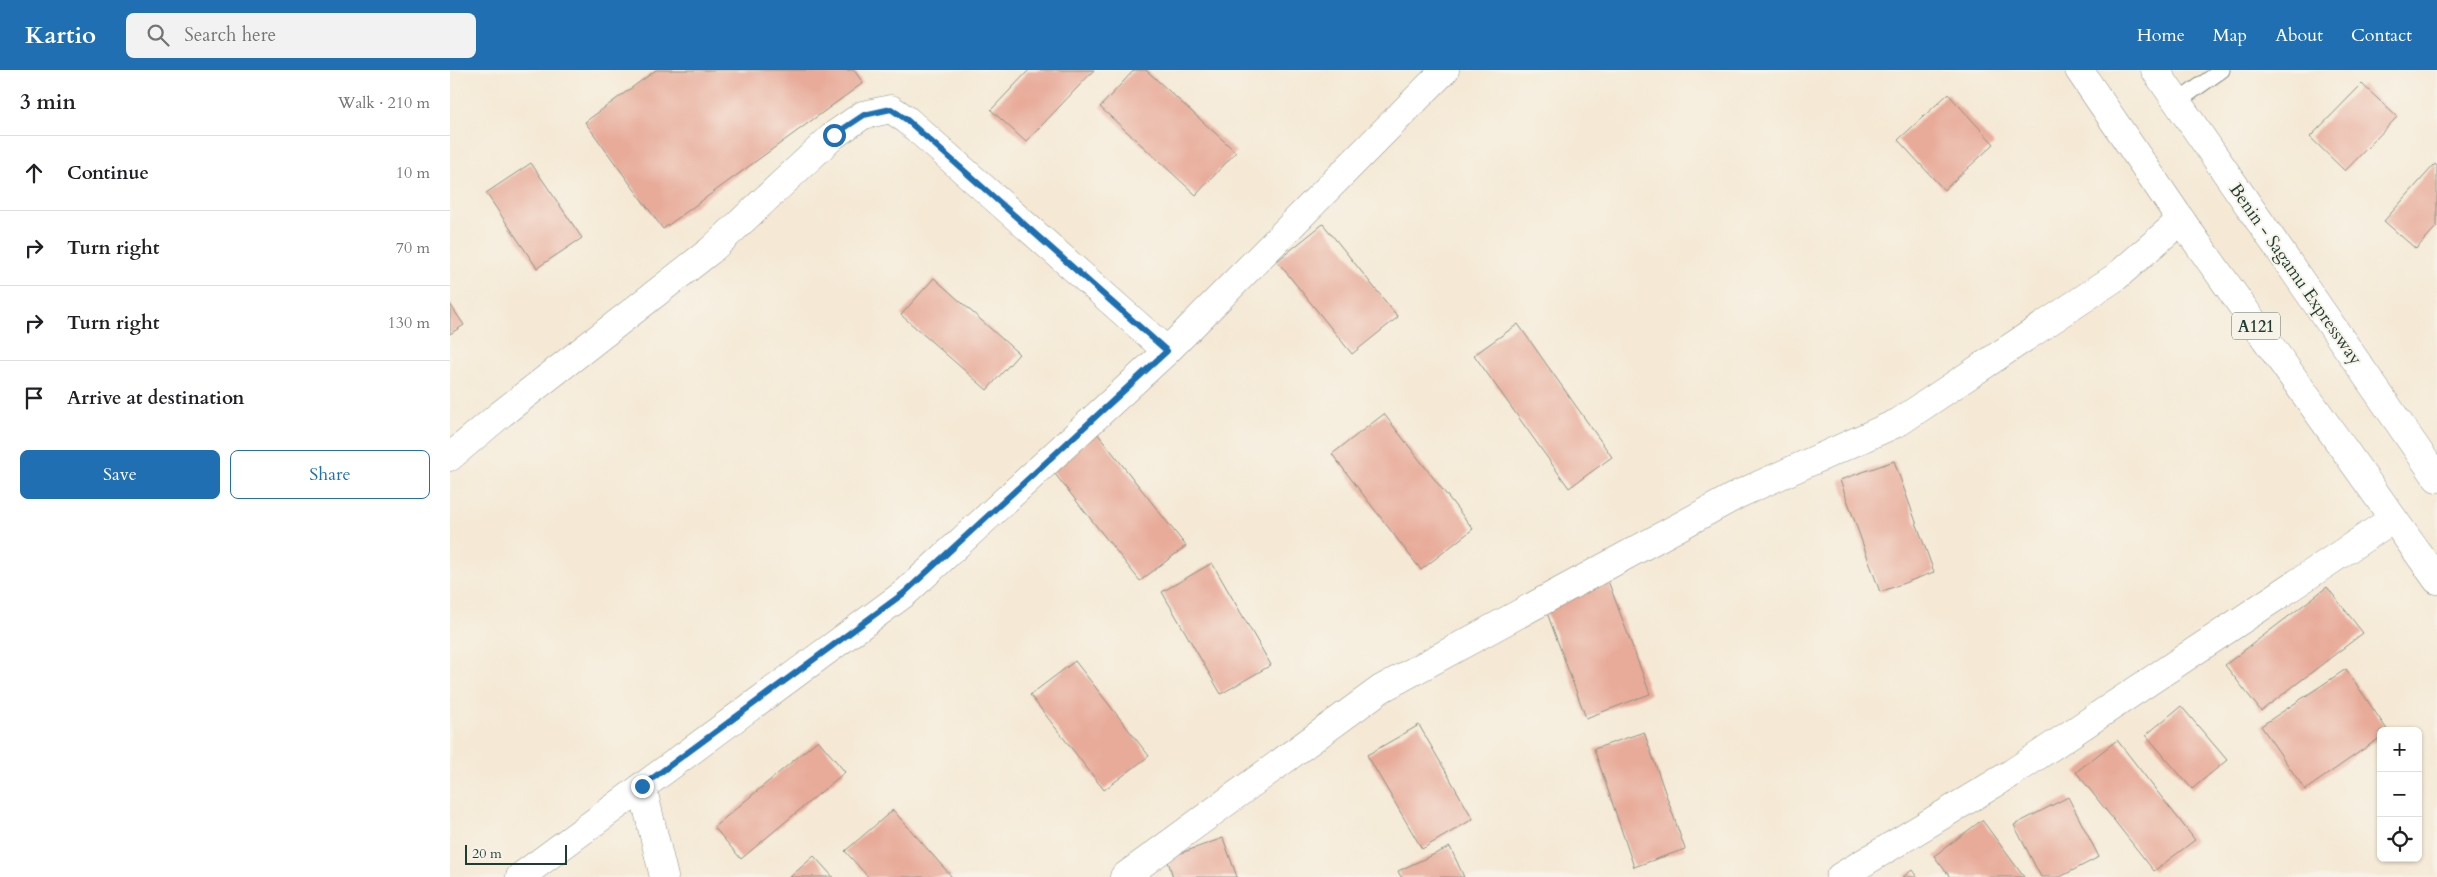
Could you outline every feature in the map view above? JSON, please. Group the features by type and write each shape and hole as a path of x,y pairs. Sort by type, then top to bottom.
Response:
{"main road":[{"path":"520,877 904,593 1167,351 1445,70"},
{"name":"A121","path":"2079,70 2181,220 2437,580"},
{"name":"Benin - Sagamu Expressway","path":"2155,70 2437,478"},
{"path":"450,457 501,414 710,250 834,135 864,115 891,109 907,120 1167,351"},
{"path":"1124,877 1381,689 1739,494 1899,422 2116,277 2181,220"},
{"path":"1840,877 2012,773 2393,519"},
{"path":"642,786 664,877"}],"lane":[{"path":"2177,102 2222,70"}],"building":[{"path":"656,70 854,70 863,83 663,229 585,122"},
{"path":"1029,70 1094,70 1026,142 991,110"},
{"path":"1134,70 1146,70 1236,152 1196,195 1100,107"},
{"path":"2362,84 2397,117 2345,171 2310,137"},
{"path":"1948,94 1994,144 1944,190 1898,140"},
{"path":"531,163 582,238 537,268 486,193"},
{"path":"2435,164 2437,166 2437,226 2416,249 2384,221"},
{"path":"1323,224 1398,317 1352,354 1277,261"},
{"path":"934,278 1019,354 987,390 901,315"},
{"path":"450,304 464,325 450,334"},
{"path":"1518,324 1612,457 1569,488 1474,355"},
{"path":"1384,414 1473,529 1421,570 1332,454"},
{"path":"1097,433 1186,546 1140,581 1051,469"},
{"path":"1894,461 1934,572 1880,592 1840,480"},
{"path":"1212,563 1271,665 1221,694 1162,592"},
{"path":"1607,578 1650,694 1586,718 1543,602"},
{"path":"2327,587 2363,633 2261,711 2225,665"},
{"path":"1075,661 1149,756 1104,790 1030,695"},
{"path":"2346,669 2385,727 2377,727 2377,740 2305,790 2261,726"},
{"path":"2181,706 2227,760 2192,789 2146,735"},
{"path":"1419,725 1473,819 1422,849 1367,755"},
{"path":"1644,732 1685,849 1634,867 1594,749"},
{"path":"818,740 845,772 741,859 714,827"},
{"path":"2117,740 2195,840 2154,871 2076,772"},
{"path":"2068,797 2099,857 2060,877 2041,877 2014,825"},
{"path":"893,810 952,877 868,877 845,851"},
{"path":"1982,820 2024,877 1950,877 1934,856"},
{"path":"1223,838 1237,877 1173,877 1167,858"},
{"path":"1450,847 1464,877 1401,877 1398,871"},
{"path":"814,856 833,877 790,877"},
{"path":"1912,870 1917,877 1903,877"}],"route":[{"path":"642,786 904,593 1167,351 907,120 891,109 864,115 834,135"}]}
